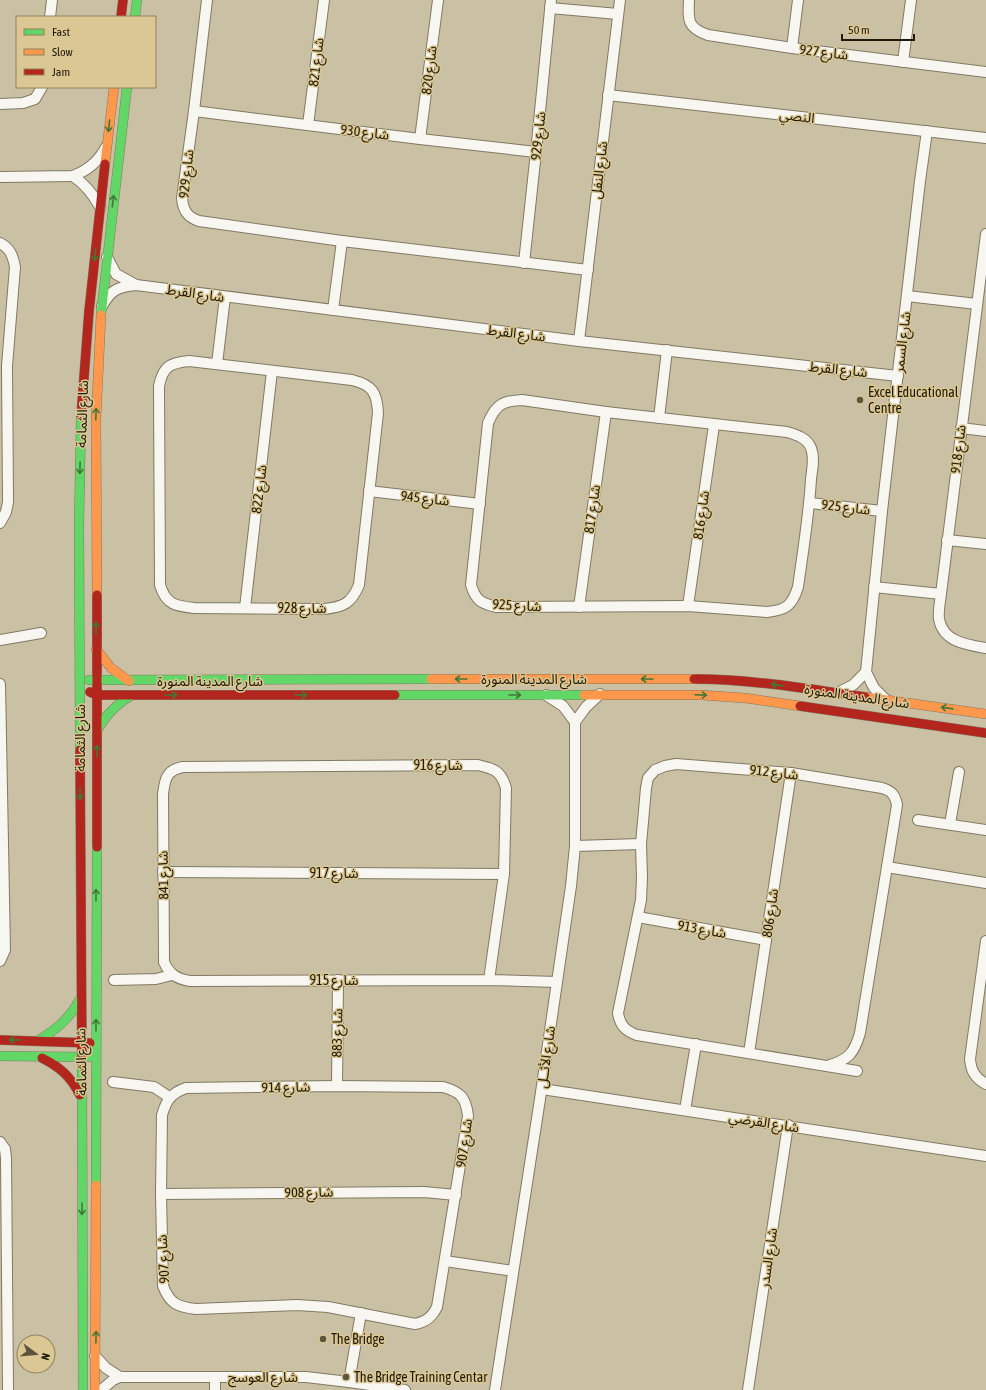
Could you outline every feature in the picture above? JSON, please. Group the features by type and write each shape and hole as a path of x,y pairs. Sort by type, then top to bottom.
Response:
{"street":[{"path":"50,16 52,0"},
{"path":"121,16 123,0"},
{"path":"135,16 138,0"},
{"name":"شارع 929","path":"207,0 182,198 183,207 187,214 192,218 199,221 342,241 588,270"},
{"name":"شارع 821","path":"308,125 324,0"},
{"name":"شارع 820","path":"420,139 438,0"},
{"name":"شارع النفل","path":"579,341 620,0"},
{"name":"شارع 927","path":"689,0 688,14 690,25 697,31 708,35 792,48 986,72"},
{"path":"792,48 798,0"},
{"path":"903,62 911,0"},
{"name":"شارع 929","path":"524,263 550,4 618,14"},
{"path":"0,104 24,103 35,100 41,88"},
{"name":"شارع الثمامة","path":"80,1043 84,680 79,525 81,418 100,207 114,88"},
{"name":"شارع الثمامة","path":"82,1390 82,1098 88,1057 96,1044 96,419 101,308 127,88"},
{"name":"النصي","path":"608,95 986,138"},
{"name":"شارع 930","path":"194,111 536,152"},
{"name":"شارع السمر","path":"866,672 882,511 927,131"},
{"path":"0,177 73,176 84,172 101,156 107,146"},
{"path":"73,176 89,189 100,207"},
{"name":"شارع 918","path":"986,234 947,540 939,618 947,635 966,645 986,648"},
{"path":"333,310 342,241"},
{"path":"0,243 9,250 13,257 15,267 6,366 8,502 6,512 0,523"},
{"name":"شارع القرط","path":"107,258 116,274 136,285"},
{"name":"شارع القرط","path":"101,308 108,296 115,289 136,285 579,341 898,376"},
{"path":"907,296 977,304"},
{"path":"217,364 225,297"},
{"path":"659,418 667,350"},
{"name":"شارع 928","path":"189,361 217,364 352,380 363,383 372,389 378,401 378,413 358,585 355,594 348,603 337,607 324,609 180,606 170,602 163,595 160,585 159,386 161,375 167,368 176,363 189,361"},
{"name":"شارع 822","path":"245,608 272,371"},
{"name":"شارع 925","path":"522,400 659,418 787,432 798,435 807,440 812,449 813,459 810,503 798,587 795,597 788,606 779,611 767,612 688,606 496,607 479,601 474,594 471,585 488,423 493,412 499,405 511,401 522,400"},
{"name":"شارع 817","path":"579,607 606,412"},
{"name":"شارع 816","path":"688,606 714,425"},
{"path":"961,428 986,431"},
{"name":"شارع 945","path":"369,491 480,504"},
{"name":"شارع 925","path":"810,503 882,511"},
{"path":"947,540 986,544"},
{"path":"874,587 941,594"},
{"path":"0,640 41,633"},
{"path":"96,649 110,668 119,676 130,681"},
{"path":"837,693 853,685 866,672 874,688 887,700"},
{"name":"شارع المدينة المنورة","path":"84,680 701,678 748,681 986,714"},
{"path":"84,680 90,691 97,695"},
{"path":"0,684 1,856 5,950 0,961"},
{"path":"546,695 563,706 575,722 586,707 600,694"},
{"name":"شارع المدينة المنورة","path":"97,695 600,694 726,696 986,733"},
{"path":"97,732 103,720 111,710 121,701 132,695"},
{"name":"شارع الأثــل","path":"495,1390 542,1089 571,886 575,846 575,722"},
{"name":"شارع 912","path":"827,1066 845,1059 852,1052 860,1033 897,805 896,797 889,791 882,788 791,773 676,764 655,770 648,778 646,788 641,844 642,878 638,918 618,1013 619,1021 623,1027 628,1032 637,1035 857,1071"},
{"name":"شارع 916","path":"168,774 175,768 183,767 478,765 488,767 498,772 503,778 506,788 504,874 489,980"},
{"path":"950,824 959,772"},
{"name":"شارع 806","path":"749,1053 791,773"},
{"name":"شارع 841","path":"168,774 164,784 163,794 164,962 172,975"},
{"path":"918,820 986,830"},
{"path":"575,846 641,844"},
{"path":"887,867 986,883"},
{"name":"شارع 917","path":"163,872 504,874"},
{"name":"شارع 913","path":"638,918 766,940"},
{"path":"986,941 970,1058 971,1067 977,1079 986,1084"},
{"name":"شارع 915","path":"114,980 156,979 172,975 180,980 190,981 489,980 557,982"},
{"name":"شارع 883","path":"337,1086 338,980"},
{"path":"39,1040 60,1027 68,1018 81,996"},
{"path":"0,1040 39,1040 96,1044"},
{"path":"0,1056 88,1057 86,1047 80,1043"},
{"path":"685,1110 696,1044"},
{"path":"38,1056 59,1066 69,1076 82,1098"},
{"name":"شارع الثمامة","path":"88,1057 96,1208 96,1390"},
{"path":"113,1082 154,1087 169,1097"},
{"name":"شارع 914","path":"169,1097 177,1091 186,1088 337,1086 443,1087 454,1090 462,1096"},
{"name":"شارع القرضي","path":"542,1089 986,1156"},
{"name":"شارع 907","path":"169,1097 164,1106 162,1115 161,1194 163,1286 167,1296 174,1303 184,1307 196,1309 297,1305 328,1307 414,1324 429,1319 434,1314 437,1307 468,1116 467,1105 462,1096"},
{"name":"شارع السدر","path":"748,1390 788,1125"},
{"path":"0,1142 5,1149 6,1158 4,1361 8,1390"},
{"name":"شارع 908","path":"161,1194 424,1192 456,1195"},
{"path":"445,1261 513,1271"},
{"path":"349,1382 361,1313"},
{"path":"95,1356 106,1368 120,1377"},
{"path":"101,1390 113,1380 120,1377"},
{"name":"شارع العوسج","path":"120,1377 306,1377 405,1390"},
{"path":"215,1377 215,1390"}],"traffic: fast":[{"path":"135,16 137,0"},
{"path":"101,315 127,88"},
{"path":"80,750 79,525 81,417"},
{"path":"89,680 431,679"},
{"path":"97,731 112,710 132,695"},
{"path":"395,695 584,695"},
{"path":"96,1185 97,847"},
{"path":"39,1040 52,1032 72,1012 80,999"},
{"path":"0,1056 89,1057"},
{"path":"82,1066 83,1390"}],"traffic: slow":[{"path":"105,164 114,88"},
{"path":"97,595 96,419 101,315"},
{"path":"96,649 111,668 129,681"},
{"path":"431,679 694,679"},
{"path":"584,695 701,695 745,698 800,706"},
{"path":"865,697 986,714"},
{"path":"95,1390 96,1185"}],"traffic: jam":[{"path":"121,16 123,0"},
{"path":"81,417 89,311 105,164"},
{"path":"97,595 97,847"},
{"path":"694,679 715,679 758,683 865,697"},
{"path":"90,692 97,695 395,695"},
{"path":"800,706 986,733"},
{"path":"80,750 82,1066"},
{"path":"0,1040 90,1043"},
{"path":"42,1058 64,1073 73,1083 80,1095"}],"place":[{"name":"Excel Educational Centre","path":"860,400"},
{"name":"The Bridge","path":"323,1339"},
{"name":"The Bridge Training Centar","path":"346,1377"}]}
